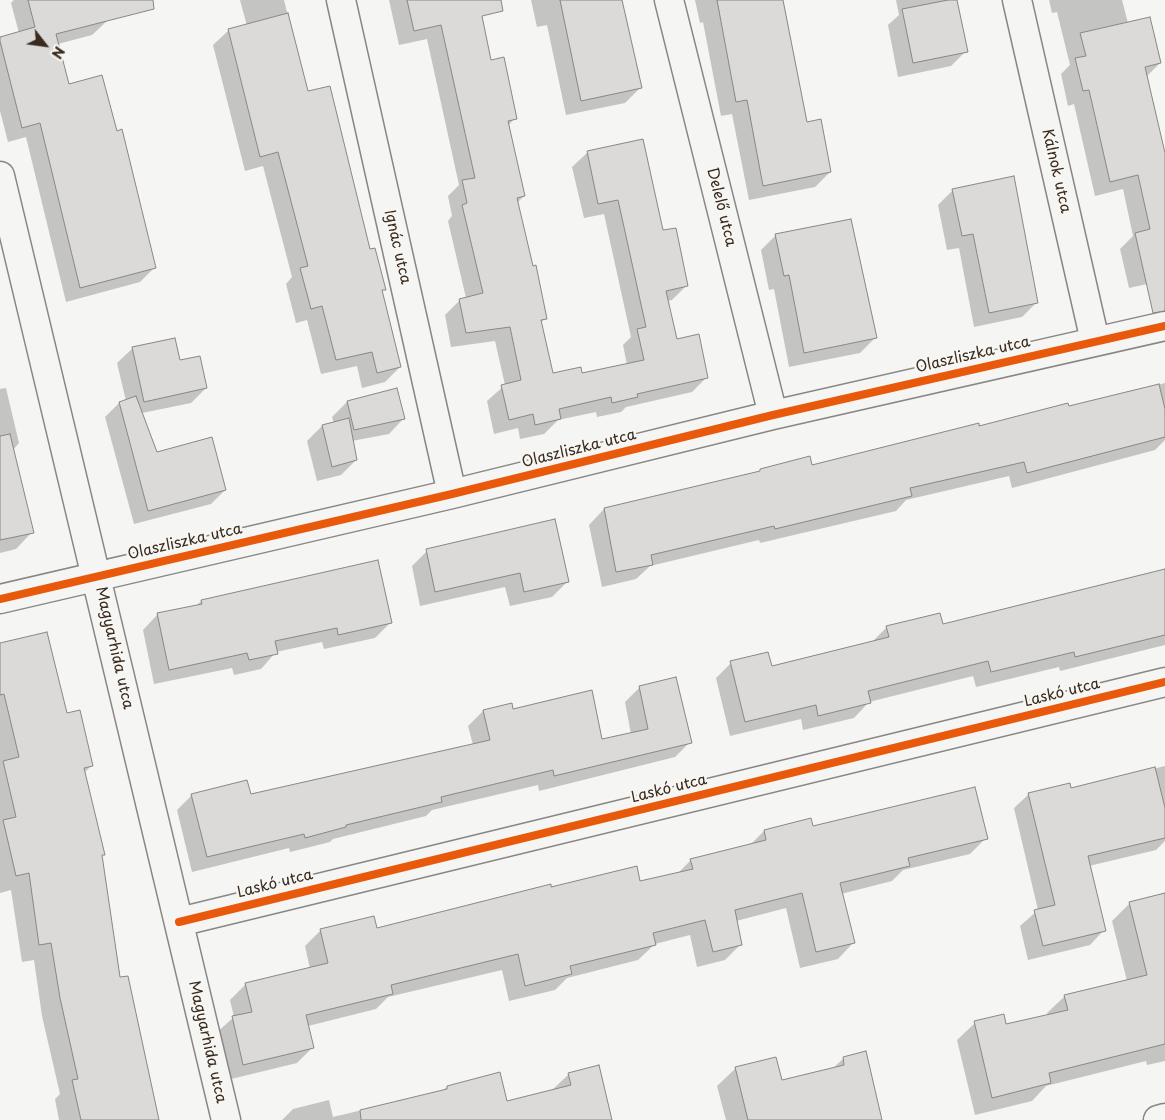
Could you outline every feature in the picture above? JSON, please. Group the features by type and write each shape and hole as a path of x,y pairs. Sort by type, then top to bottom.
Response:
{"street":[{"name":"Ignác utca","path":"341,0 452,494"},
{"name":"Delelő utca","path":"669,0 773,415"},
{"name":"Kálnok utca","path":"1017,0 1096,341"},
{"name":"Magyarhida utca","path":"0,176 226,1120"},
{"name":"Olaszliszka utca","path":"0,599 452,494 773,415 1165,326"},
{"name":"Laskó utca","path":"179,922 1165,682"},
{"path":"1158,1120 1165,1118"}],"building":[{"path":"28,0 153,0 154,9 56,34 69,84 102,75 117,131 122,129 156,268 80,288 40,123 22,128 0,41 0,37 35,27"},
{"path":"407,0 501,0 503,11 482,16 491,60 504,57 517,119 508,121 525,196 517,198 533,266 536,265 547,319 541,320 553,373 581,367 582,373 644,360 637,329 646,327 618,200 598,204 587,151 643,139 663,230 676,228 688,286 666,291 677,339 699,334 708,378 637,394 638,397 612,403 611,397 559,409 561,419 535,425 533,414 509,420 501,385 521,380 510,327 466,333 459,299 483,293 462,205 467,203 462,180 475,178 441,25 414,31"},
{"path":"560,0 622,0 642,88 581,101"},
{"path":"717,0 783,0 807,122 821,119 831,172 763,186 747,100 736,102"},
{"path":"957,0 968,52 913,63 902,9"},
{"path":"288,13 308,91 330,86 370,249 375,248 386,290 382,290 401,367 377,373 372,352 336,360 322,306 311,309 300,268 308,266 278,152 260,157 228,29"},
{"path":"1150,17 1161,63 1145,67 1165,153 1165,311 1153,313 1135,233 1150,229 1138,175 1110,182 1089,90 1083,91 1075,58 1086,56 1080,33"},
{"path":"1014,176 1038,303 989,313 973,234 962,236 952,189"},
{"path":"851,219 877,338 804,353 789,275 784,276 775,234"},
{"path":"175,338 180,360 200,356 207,388 144,402 132,347"},
{"path":"1159,384 1165,409 1165,437 1027,473 1024,462 910,488 912,496 775,529 774,526 651,555 653,565 616,572 604,508 760,471 760,469 810,456 812,465 979,423 979,426 1068,403 1069,406"},
{"path":"397,388 405,419 354,430 347,401"},
{"path":"136,396 157,452 212,437 226,490 148,511 119,402"},
{"path":"349,418 357,460 332,467 322,425"},
{"path":"10,434 34,533 0,540 0,436"},
{"path":"555,519 569,582 524,592 520,573 435,592 426,549"},
{"path":"378,560 392,623 338,635 337,628 275,641 278,654 249,660 247,653 169,670 157,613 202,604 201,600"},
{"path":"1165,569 1165,635 1075,657 1074,652 991,672 988,661 868,691 871,703 818,716 816,705 745,722 730,661 768,652 772,666 889,637 886,626 940,613 943,624"},
{"path":"47,632 67,713 80,710 93,766 84,768 105,855 102,855 120,977 128,976 159,1120 81,1120 72,1080 78,1079 60,998 51,943 39,945 29,873 16,876 3,820 16,817 3,761 19,757 4,694 0,695 0,643"},
{"path":"676,677 692,743 554,776 553,770 441,797 442,802 346,825 346,827 305,838 304,834 207,857 191,794 247,780 251,794 490,740 483,710 512,703 513,709 592,690 602,739 648,729 639,686"},
{"path":"1155,767 1165,808 1165,838 1088,856 1106,931 1043,946 1034,910 1055,905 1028,793 1070,783 1071,788"},
{"path":"975,787 988,839 908,858 910,866 840,883 855,943 816,952 802,893 735,910 742,945 713,952 705,920 653,933 656,945 570,966 572,974 525,986 518,954 391,985 393,994 306,1015 314,1048 243,1065 232,1016 252,1012 245,983 328,963 320,929 374,916 377,928 551,884 551,887 637,866 640,881 693,869 690,859 766,840 764,830 811,818 813,826"},
{"path":"1165,893 1165,1044 1049,1073 1051,1083 992,1098 974,1021 1004,1014 1006,1024 1068,1010 1064,995 1147,975 1129,902"},
{"path":"866,1051 882,1120 748,1120 735,1067 776,1057 782,1080 844,1065 843,1057"},
{"path":"599,1065 612,1120 361,1120 360,1110 447,1089 447,1086 500,1072 507,1101 571,1085 568,1073"}],"cycle path":[{"path":"0,599 452,494 773,415 1165,326"},
{"path":"179,922 1165,682"}]}
